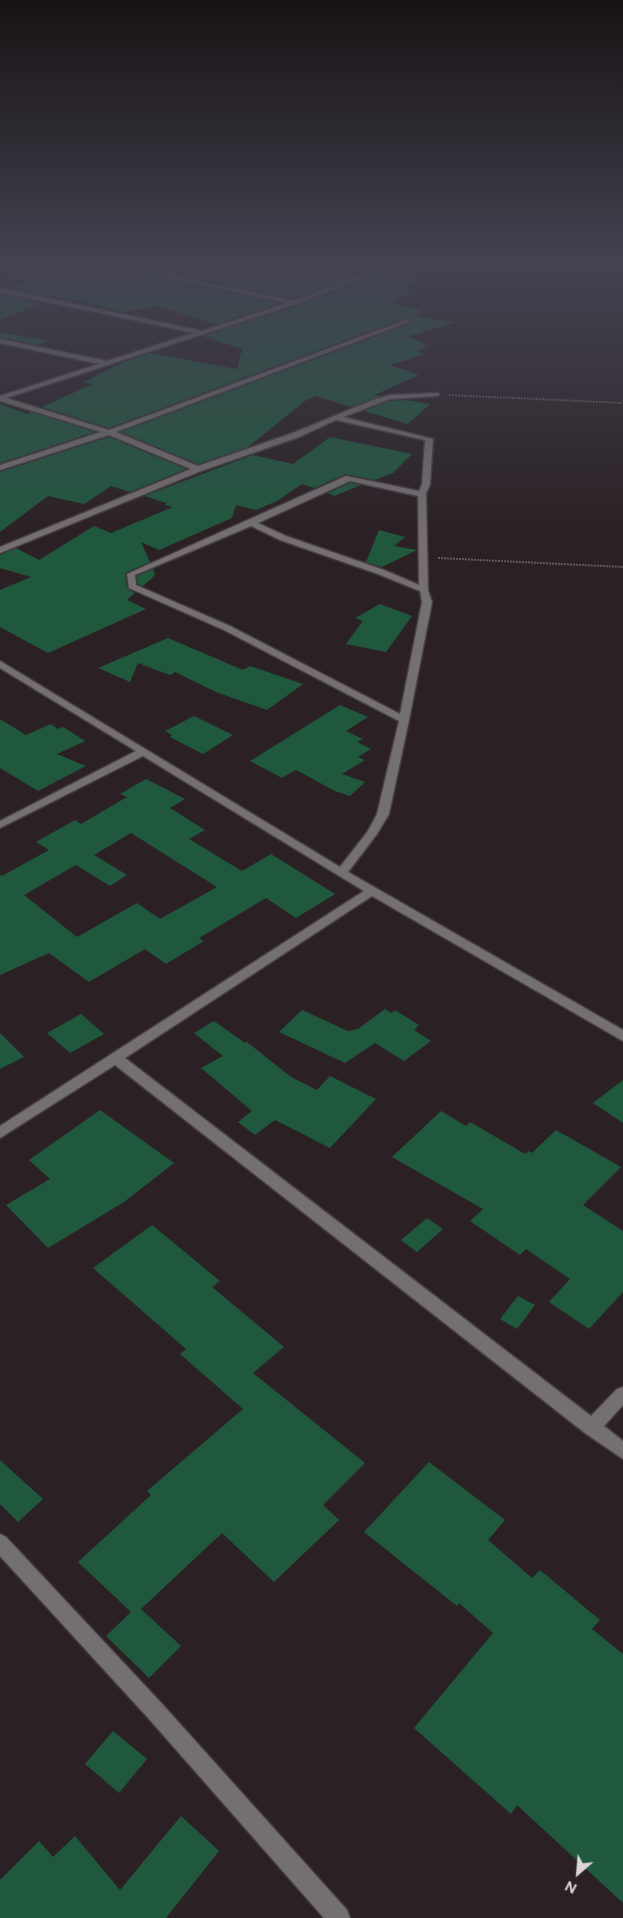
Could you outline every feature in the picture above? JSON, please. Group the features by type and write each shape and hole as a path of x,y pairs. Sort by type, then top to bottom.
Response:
{"street":[{"path":"64,355 105,363"},
{"path":"0,399 133,355"},
{"path":"0,468 109,432 318,355"},
{"path":"0,550 198,469 270,445 390,397 437,394"},
{"path":"0,399 109,432 198,469"},
{"path":"336,418 429,439 426,484 422,494 424,590 428,602 383,814 373,832 342,872"},
{"path":"404,720 227,628 132,586 131,574 251,523 349,478 422,494"},
{"path":"251,523 283,538 381,572 424,590"},
{"path":"0,664 372,891 623,1036"},
{"path":"0,825 143,752"},
{"path":"0,1133 114,1057 372,891"},
{"path":"114,1057 623,1451"},
{"path":"591,1428 623,1394"},
{"path":"0,1544 157,1713 339,1918"}],"path":[{"path":"437,394 623,403"},
{"path":"423,557 623,568"}],"building":[{"path":"146,355 158,355 237,369 241,355 307,355 109,428 42,407 93,384 84,382 121,363"},
{"path":"328,355 423,355 390,365 419,375 374,395 381,396 351,407 316,396 305,401 248,447 198,464 121,432"},
{"path":"405,400 430,404 408,424 364,411 390,401"},
{"path":"0,404 27,414 31,412 95,432 0,463"},
{"path":"109,437 186,469 130,492 111,486 84,504 48,496 0,532 0,472"},
{"path":"330,437 412,454 393,473 375,480 346,474 314,488 302,484 277,501 256,510 236,505 232,518 159,550 141,542 150,562 125,573 127,588 135,593 127,600 146,609 48,653 0,627 0,590 31,577 0,568 0,555 16,548 39,560 94,526 111,533 173,507 164,505 167,503 144,496 253,455 293,464"},
{"path":"350,483 361,485 334,496 328,493"},
{"path":"379,530 405,537 394,546 417,550 382,567 366,562"},
{"path":"153,569 155,575 143,586 138,584 137,576"},
{"path":"380,604 412,616 386,652 346,644 363,621 355,618"},
{"path":"168,638 243,670 250,666 303,684 267,710 216,692 175,672 170,675 138,663 130,682 98,668"},
{"path":"340,705 368,717 346,731 363,739 357,742 371,749 358,757 365,760 342,774 365,782 350,796 335,791 296,770 282,778 250,761"},
{"path":"194,716 233,735 203,754 170,737 172,735 165,731"},
{"path":"0,719 26,735 51,724 58,729 63,727 85,741 57,754 86,766 38,791 0,768"},
{"path":"146,779 185,799 170,808 205,830 189,839 242,871 271,854 335,894 296,918 266,898 199,938 204,941 166,964 145,949 89,982 49,953 0,975 0,875 2,876 49,850 36,842 75,820 81,824 127,797 120,794","holes":["131,833 217,887 160,919 137,903 77,937 24,895 76,865 110,886 127,875 94,855"]},
{"path":"385,1009 391,1013 395,1010 419,1025 414,1030 431,1041 404,1061 375,1043 345,1063 279,1032 302,1010 348,1031 358,1029"},
{"path":"81,1014 104,1034 70,1053 47,1033"},
{"path":"214,1021 245,1043 247,1042 291,1077 317,1090 330,1076 376,1099 330,1148 275,1120 255,1135 238,1122 252,1111 201,1068 223,1056 194,1033"},
{"path":"0,1033 24,1057 0,1069"},
{"path":"623,1080 623,1123 593,1103"},
{"path":"100,1110 174,1163 124,1202 48,1248 6,1205 50,1179 29,1160"},
{"path":"441,1111 466,1126 470,1122 525,1154 529,1151 532,1153 556,1130 621,1167 583,1205 623,1231 623,1292 589,1329 549,1302 570,1279 526,1249 520,1255 470,1221 483,1209 392,1157"},
{"path":"427,1218 443,1229 417,1252 401,1240"},
{"path":"152,1225 220,1281 212,1287 284,1347 253,1373 365,1463 323,1505 339,1520 274,1582 222,1533 141,1609 181,1646 149,1678 106,1636 131,1612 78,1562 151,1495 147,1491 243,1409 180,1354 186,1349 93,1268"},
{"path":"518,1296 535,1305 517,1329 500,1319"},
{"path":"0,1460 43,1499 18,1522 0,1504"},
{"path":"429,1462 505,1520 488,1540 532,1578 540,1570 600,1620 592,1629 623,1654 623,1903 517,1805 511,1814 414,1728 493,1633 459,1603 457,1606 364,1532"},
{"path":"113,1731 147,1759 119,1793 85,1764"},
{"path":"181,1816 219,1851 166,1918 0,1918 0,1880 39,1841 53,1857 75,1836 120,1890"}]}
